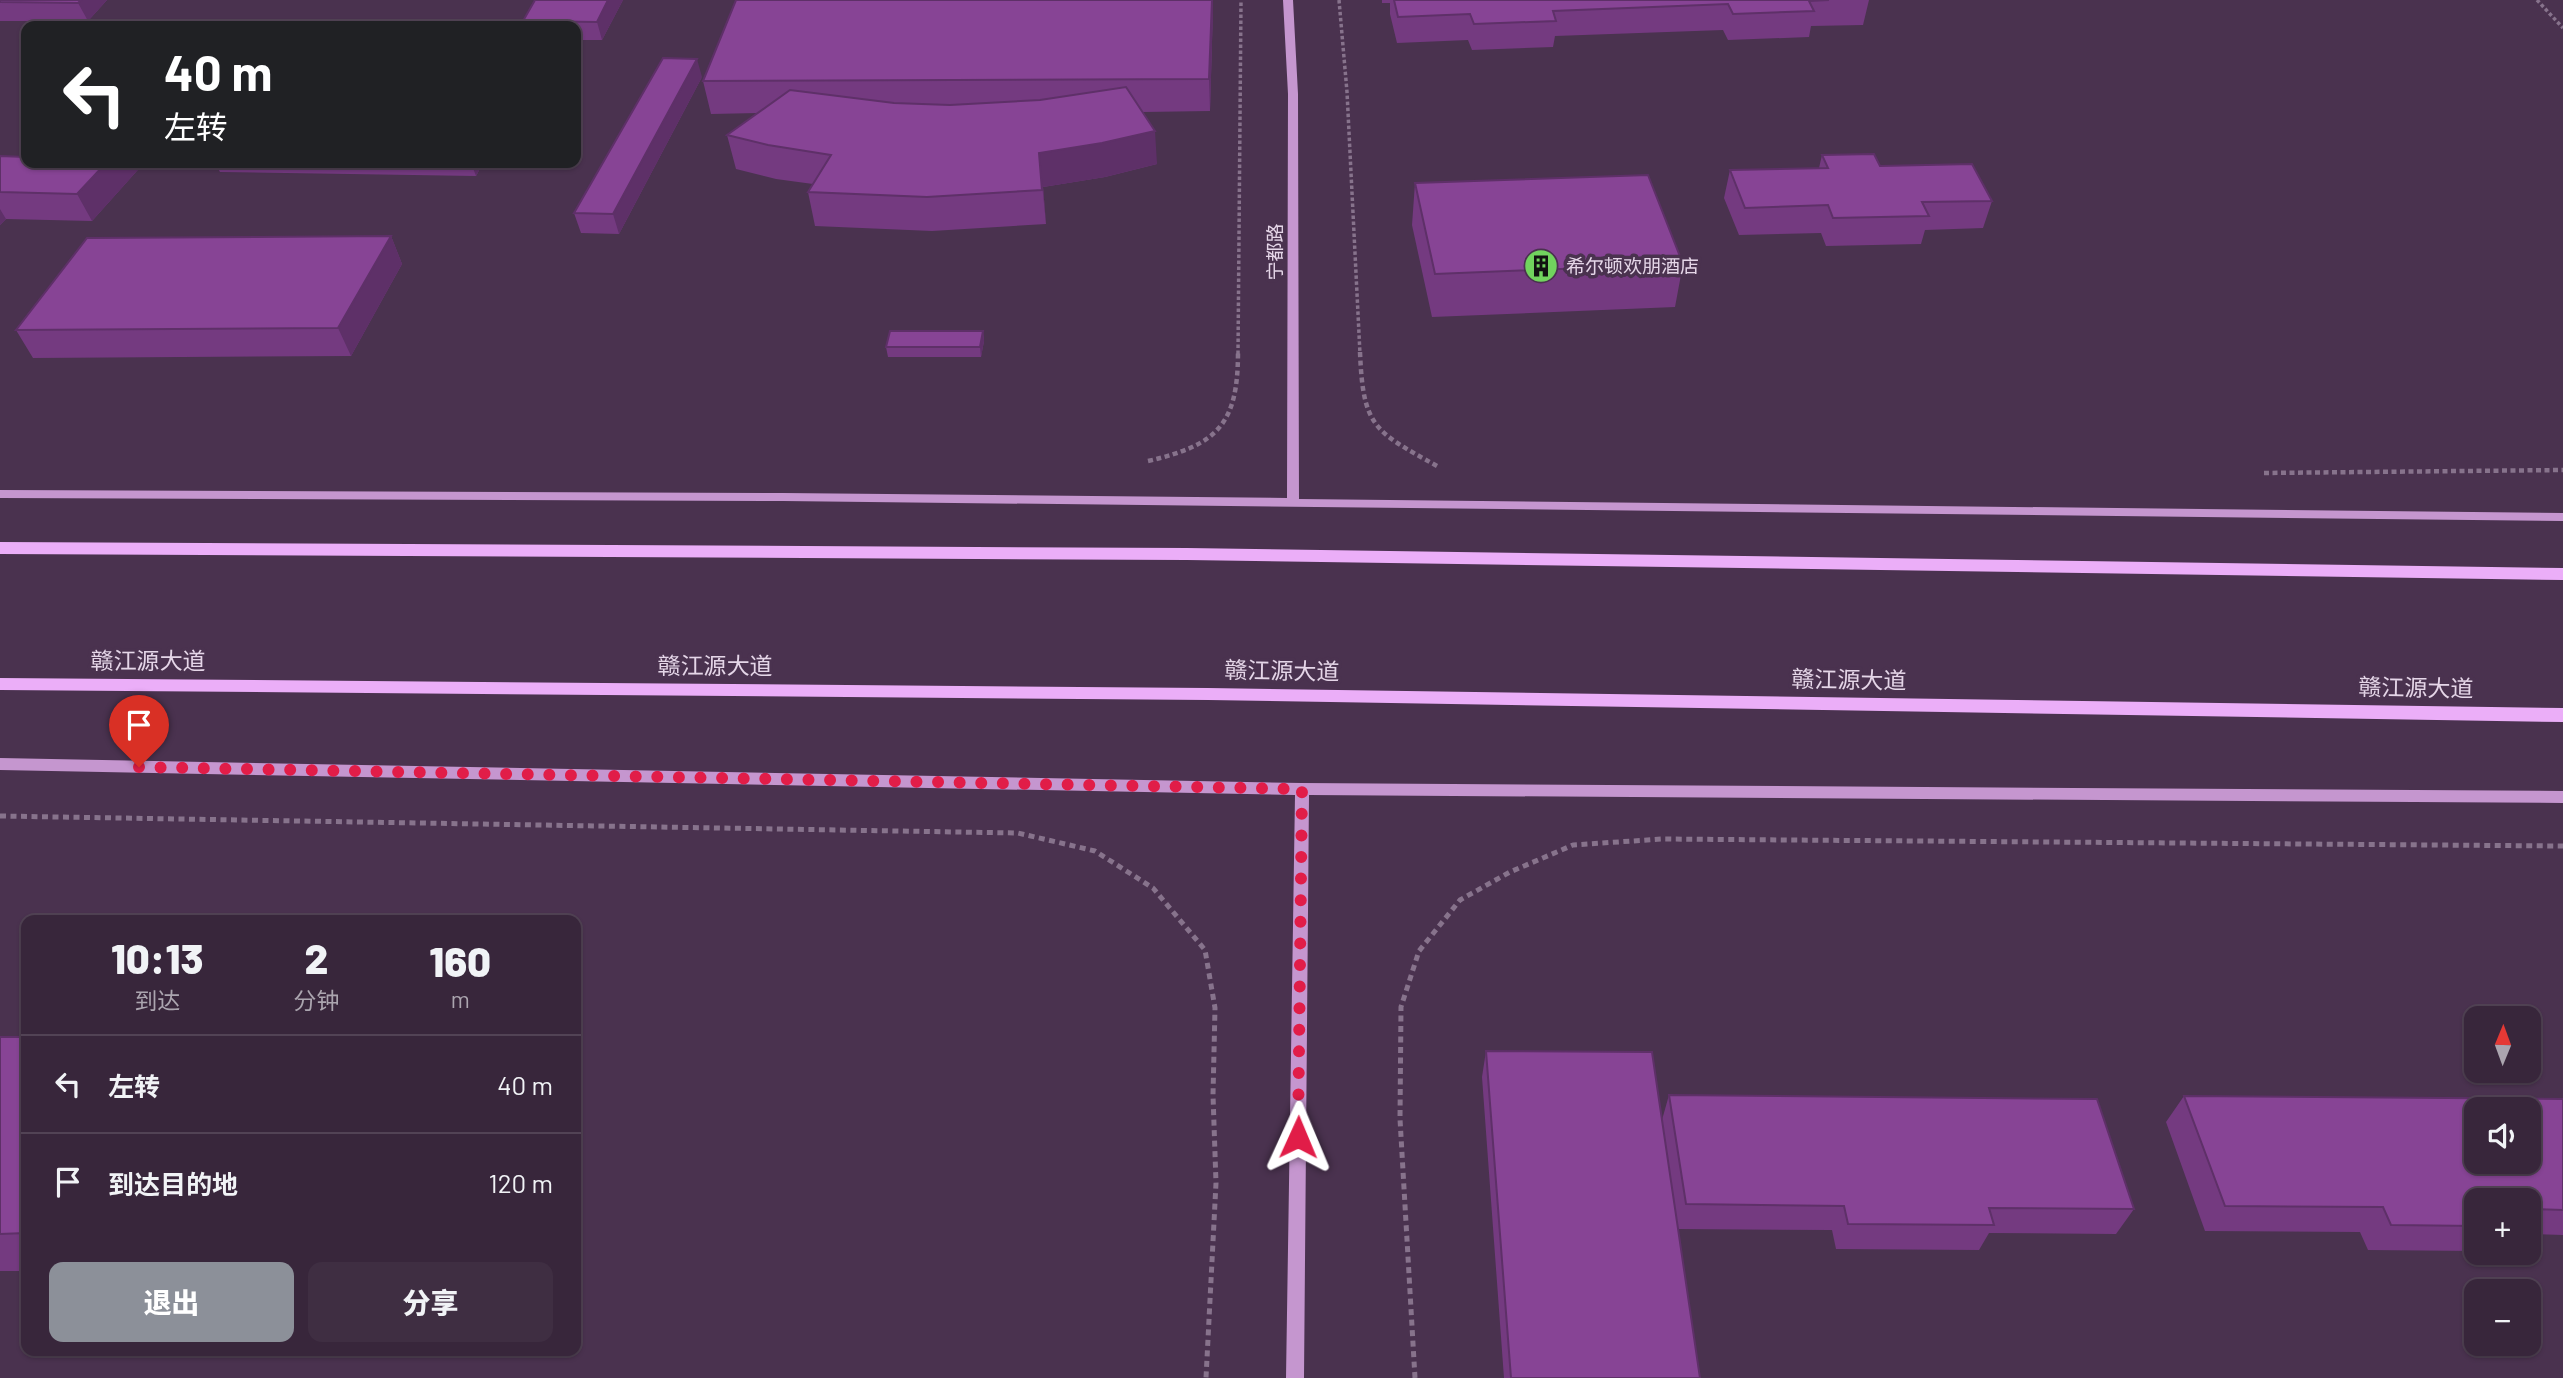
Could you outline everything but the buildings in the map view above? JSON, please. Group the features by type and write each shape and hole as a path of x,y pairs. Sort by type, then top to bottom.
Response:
{"main road":[{"path":"0,548 1174,554 2563,574"},
{"name":"赣江源大道","path":"0,684 1208,694 2563,715"}],"street":[{"name":"宁都路","path":"1288,0 1293,94 1293,504"},
{"path":"0,494 783,497 2563,517"},
{"path":"0,764 1302,789 2563,797"},
{"path":"1295,1378 1302,789"}],"path":[{"path":"1139,463 1177,455 1213,435 1231,413 1238,376 1241,0"},
{"path":"1339,0 1348,92 1361,377 1367,411 1387,438 1440,467"},
{"path":"2537,0 2563,28"},
{"path":"2257,473 2563,470"},
{"path":"0,816 1018,833 1095,852 1153,888 1205,950 1215,1008 1213,1096 1216,1183 1206,1378"},
{"path":"1415,1378 1400,1119 1401,1007 1419,951 1460,900 1510,872 1573,845 1662,839 2563,846"}],"place":[{"name":"希尔顿欢朋酒店","path":"1541,266"}],"route":[{"path":"139,767 1302,789 1298,1137"}]}
